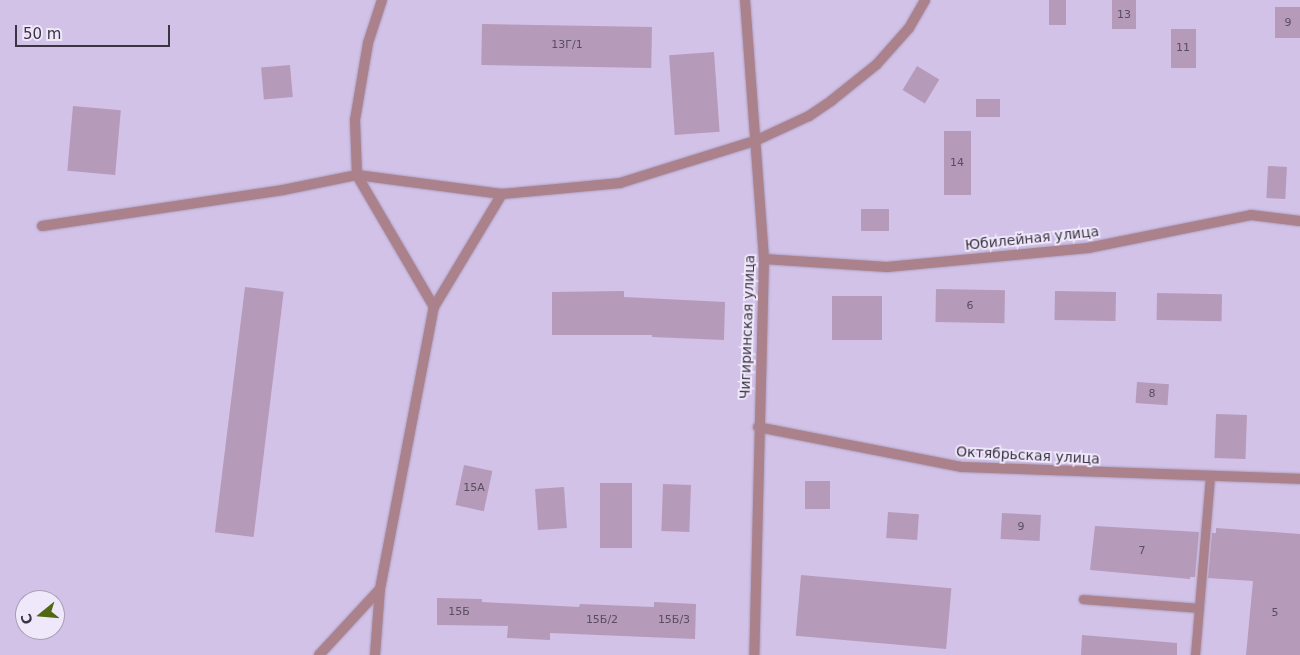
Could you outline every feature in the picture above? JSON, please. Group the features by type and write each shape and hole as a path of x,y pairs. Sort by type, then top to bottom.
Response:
{"street":[{"path":"382,0 368,43 355,120 357,175 434,307"},
{"name":"Чигиринская улица","path":"745,0 764,259 758,428 754,655"},
{"path":"42,226 283,190 357,175 502,194 620,183 755,141 809,116 831,102 877,64 909,28 926,0"},
{"path":"375,655 380,589 434,307 502,194"},
{"name":"Юбилейная улица","path":"764,259 887,267 1088,248 1251,215 1300,221"},
{"name":"Октябрьская улица","path":"758,428 961,467 1300,479"},
{"path":"319,655 380,589"}],"lane":[{"path":"1195,655 1210,476"},
{"path":"1082,599 1199,608"}],"building":[{"path":"1049,0 1066,0 1066,25 1049,25"},
{"path":"1112,0 1136,0 1136,29 1112,29"},
{"path":"1275,7 1300,7 1300,38 1275,38"},
{"path":"482,24 652,27 651,68 481,65"},
{"path":"1171,29 1196,29 1196,68 1171,68"},
{"path":"714,52 720,132 675,135 669,55"},
{"path":"290,65 293,97 264,99 261,68"},
{"path":"917,66 939,79 925,103 903,90"},
{"path":"976,99 1000,99 1000,117 976,117"},
{"path":"73,106 121,110 115,175 67,171"},
{"path":"944,131 971,131 971,195 944,195"},
{"path":"1268,166 1287,167 1285,199 1266,198"},
{"path":"861,209 889,209 889,231 861,231"},
{"path":"245,287 284,292 254,537 215,532"},
{"path":"936,289 1005,290 1004,323 935,322"},
{"path":"624,291 624,297 725,302 724,340 652,337 652,335 552,335 552,292"},
{"path":"1055,291 1116,292 1115,321 1054,320"},
{"path":"1157,293 1222,294 1222,321 1157,320"},
{"path":"832,296 882,296 882,340 832,340"},
{"path":"1137,382 1169,384 1167,405 1136,403"},
{"path":"1216,414 1247,415 1245,459 1214,458"},
{"path":"464,465 492,471 484,511 455,505"},
{"path":"805,481 830,481 830,509 805,509"},
{"path":"600,483 632,483 632,548 600,548"},
{"path":"663,484 691,485 689,532 661,531"},
{"path":"564,487 567,528 538,530 535,489"},
{"path":"888,512 919,514 917,540 886,538"},
{"path":"1002,513 1041,515 1040,541 1001,539"},
{"path":"1095,526 1199,532 1195,577 1190,577 1190,579 1090,570"},
{"path":"1216,528 1300,534 1300,655 1246,655 1253,581 1208,578 1212,533 1216,533"},
{"path":"801,575 951,588 946,649 796,636"},
{"path":"437,598 482,599 482,602 579,607 580,604 654,607 654,602 696,604 695,639 550,633 550,640 507,638 508,626 437,625"},
{"path":"1082,635 1177,643 1177,655 1081,655"}]}
